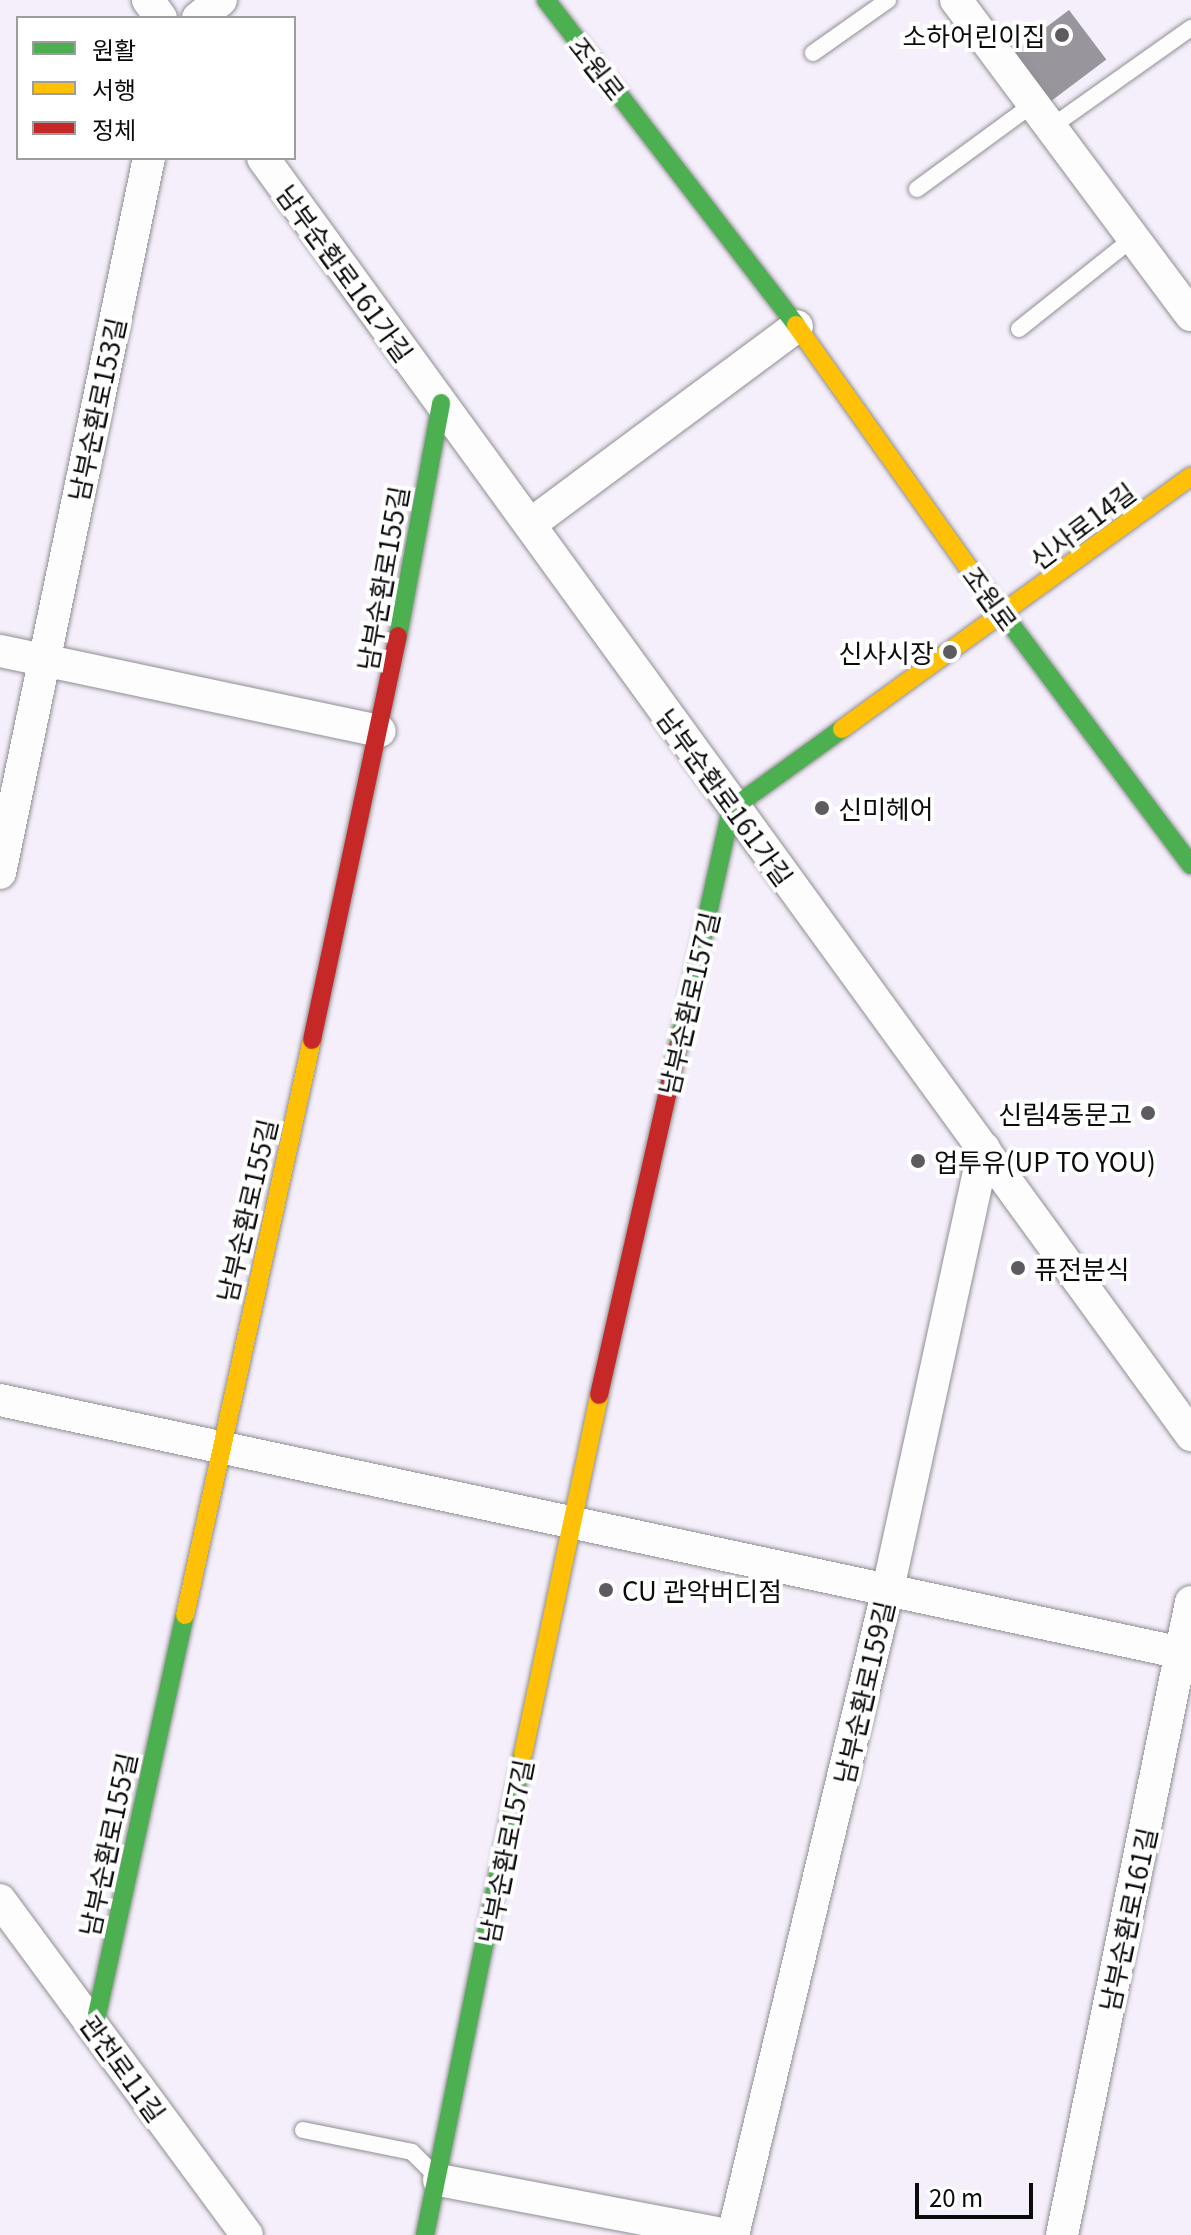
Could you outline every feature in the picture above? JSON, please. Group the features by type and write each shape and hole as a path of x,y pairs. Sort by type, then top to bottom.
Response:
{"street":[{"path":"201,16 221,0"},
{"name":"조원로","path":"546,0 797,326 1003,615 1191,865"},
{"path":"956,0 1191,315"},
{"name":"남부순환로153길","path":"0,873 149,160"},
{"name":"남부순환로161가길","path":"264,160 532,523 731,809 984,1148 1191,1435"},
{"path":"532,523 797,326"},
{"name":"남부순환로155길","path":"94,2028 219,1447 380,731 441,403"},
{"name":"신사로14길","path":"1003,615 1191,476"},
{"path":"731,809 1003,615"},
{"path":"0,651 380,731"},
{"name":"남부순환로157길","path":"425,2235 439,2180 571,1522 731,809"},
{"name":"남부순환로159길","path":"733,2235 888,1589 984,1148"},
{"path":"0,1400 1182,1653"},
{"name":"남부순환로161길","path":"1062,2235 1191,1602"},
{"name":"관천로11길","path":"0,1900 247,2235"},
{"path":"439,2180 726,2235"}],"lane":[{"path":"813,53 888,0"},
{"path":"917,189 1191,28"},
{"path":"1019,329 1132,239"},
{"path":"303,2130 412,2152 439,2180"}],"building":[{"name":"소하어린이집","path":"1069,10 1106,60 1039,110 1002,61"}],"traffic: fast":[{"path":"546,0 796,325"},
{"path":"398,636 441,403"},
{"path":"971,571 1191,865"},
{"path":"678,1047 731,809 842,729"},
{"path":"94,2028 185,1615"},
{"path":"425,2235 523,1754"}],"traffic: slow":[{"path":"796,325 971,571"},
{"path":"842,729 1191,476"},
{"path":"185,1615 312,1040"},
{"path":"523,1754 599,1395"}],"traffic: jam":[{"path":"312,1040 398,636"},
{"path":"599,1395 678,1047"}],"place":[{"name":"소하어린이집","path":"1062,35"},
{"name":"신사시장","path":"950,652"},
{"name":"신미헤어","path":"822,808"},
{"name":"신림4동문고","path":"1148,1113"},
{"name":"업투유(UP TO YOU)","path":"918,1161"},
{"name":"퓨전분식","path":"1018,1268"},
{"name":"CU 관악버디점","path":"606,1590"}]}
